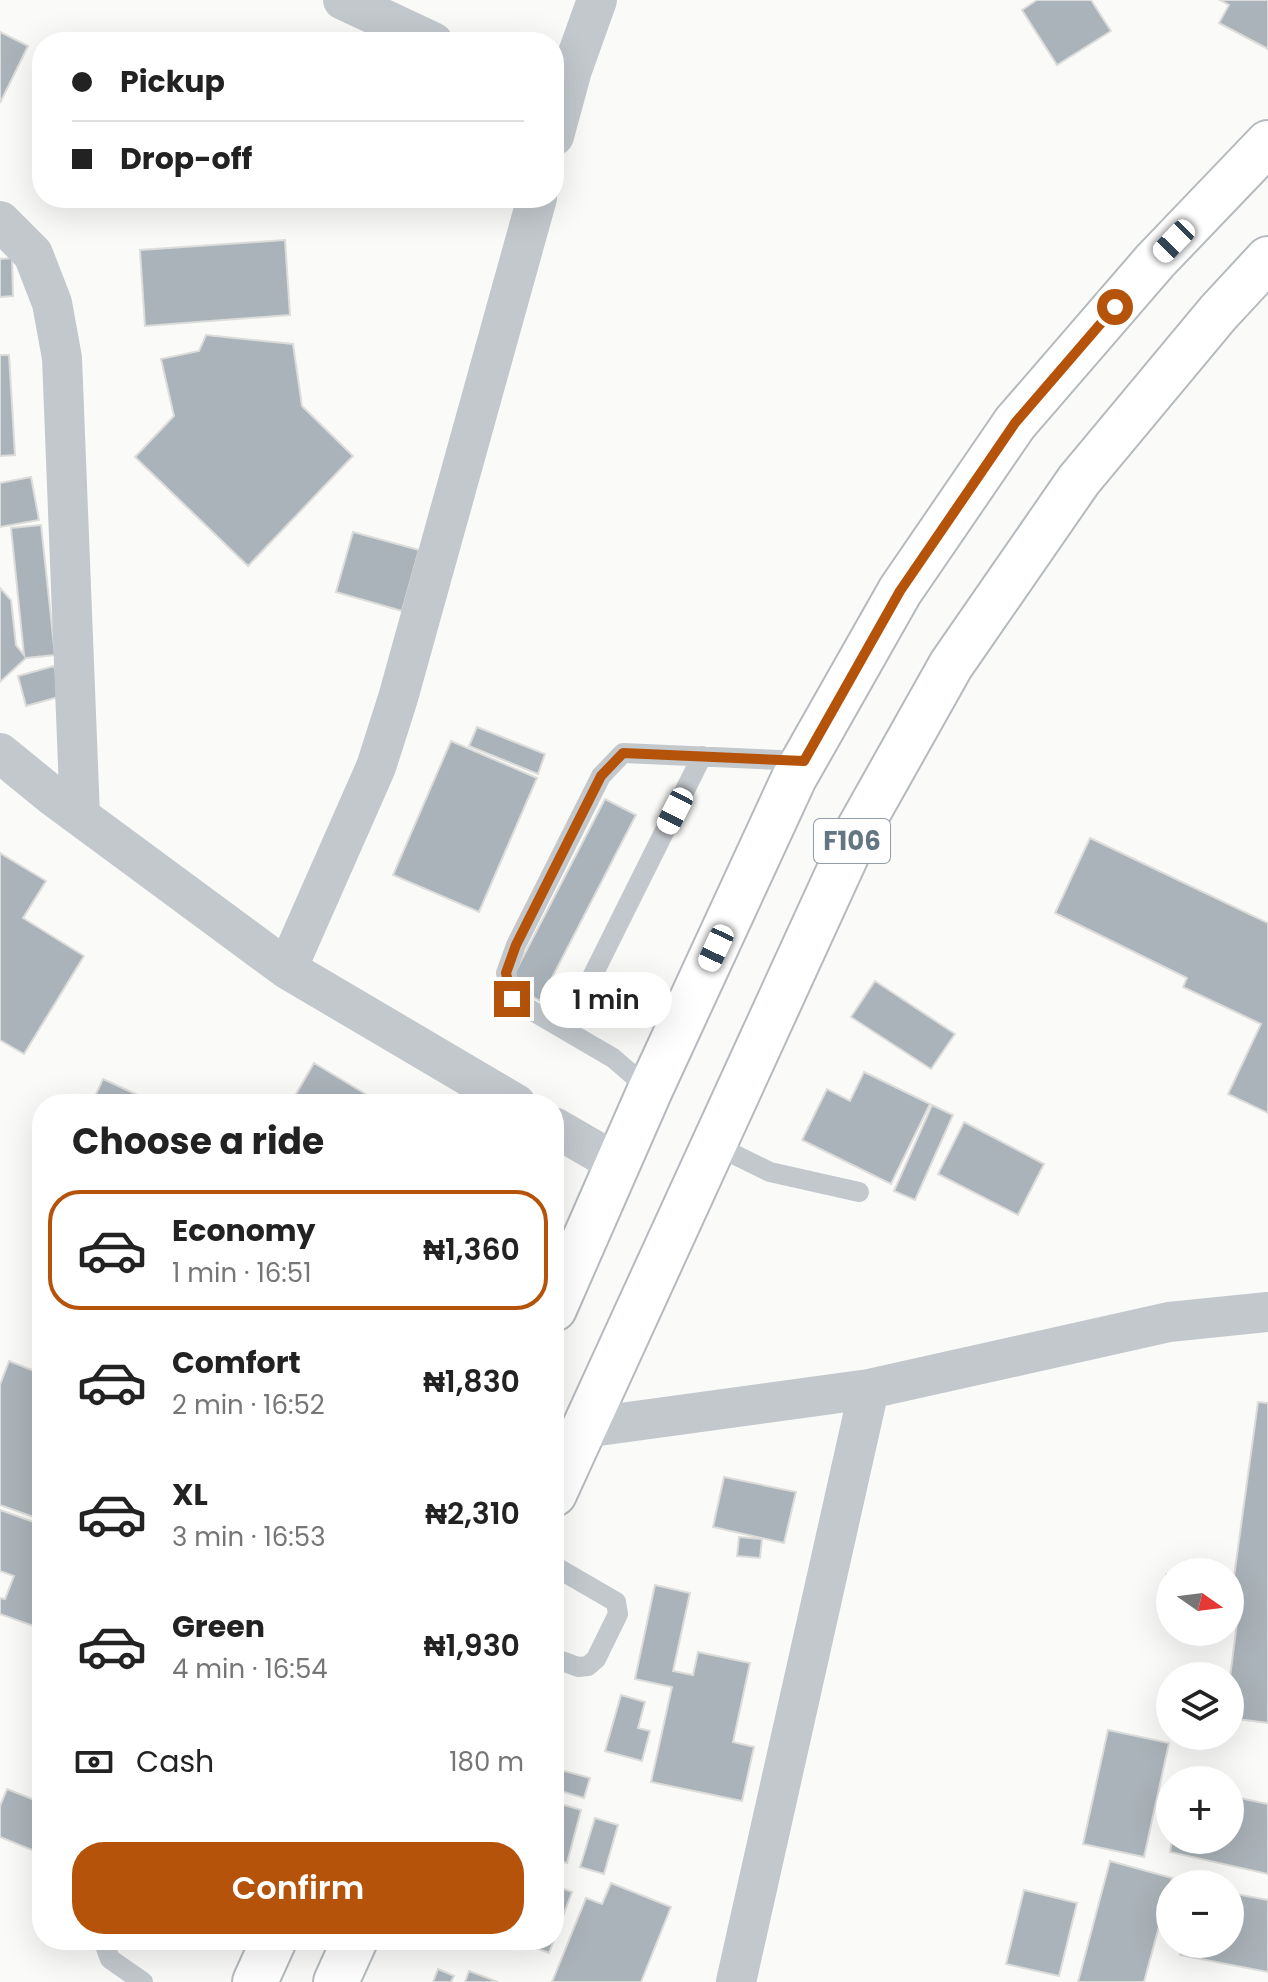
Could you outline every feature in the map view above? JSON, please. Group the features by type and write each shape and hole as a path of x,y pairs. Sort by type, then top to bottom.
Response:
{"main road":[{"name":"F106","path":"564,1286 650,1090 794,778 900,591 1015,423 1155,261 1268,143"},
{"name":"F106","path":"564,1472 856,834 951,665 1079,480 1218,313 1268,259"},
{"path":"255,1982 269,1950"},
{"path":"336,1982 350,1950"}],"street":[{"path":"343,0 412,32"},
{"path":"564,93 597,0"},
{"path":"287,969 376,767 534,208"},
{"path":"0,221 33,254 52,303 62,358 80,816"},
{"path":"0,753 287,969 499,1094"},
{"path":"564,1133 618,1164"},
{"path":"584,1428 869,1389 1169,1322 1268,1312"},
{"path":"736,1982 869,1389"}],"lane":[{"path":"650,1090 613,1058 512,999 506,973 516,945 601,776 623,753 804,761"},
{"path":"566,1029 702,756"},
{"path":"713,1144 770,1172 859,1192"},
{"path":"564,1572 616,1602 618,1614 596,1659 588,1666 578,1667 564,1662"},
{"path":"107,1950 110,1959 143,1982"}],"building":[{"path":"1037,0 1091,0 1111,31 1057,65 1022,10"},
{"path":"1220,0 1268,0 1268,49 1219,23 1229,5"},
{"path":"0,32 28,46 0,103"},
{"path":"285,240 290,315 145,326 140,250"},
{"path":"12,258 13,296 0,297 0,259"},
{"path":"206,335 293,344 302,406 353,456 248,566 135,457 174,416 161,359 199,351"},
{"path":"0,355 9,355 15,455 0,456"},
{"path":"31,477 39,520 0,527 0,483"},
{"path":"41,525 55,655 26,658 0,682 0,588 11,600 16,645 24,655 11,528"},
{"path":"353,532 419,550 402,611 336,592"},
{"path":"54,666 62,696 26,706 18,676"},
{"path":"477,727 545,754 538,774 469,746"},
{"path":"451,741 537,778 479,912 393,875"},
{"path":"605,799 636,815 540,1001 509,984"},
{"path":"1090,838 1268,923 1268,1113 1228,1094 1261,1024 1183,987 1187,978 1055,913"},
{"path":"0,853 46,881 23,918 84,956 24,1054 0,1040"},
{"path":"875,981 955,1034 931,1069 851,1017"},
{"path":"314,1063 365,1094 296,1094"},
{"path":"864,1072 930,1104 891,1184 802,1140 827,1089 850,1101"},
{"path":"103,1079 136,1094 96,1094"},
{"path":"932,1105 953,1115 915,1200 894,1191"},
{"path":"964,1122 1044,1164 1018,1215 938,1174"},
{"path":"9,1361 32,1370 32,1516 0,1505 0,1385"},
{"path":"1258,1402 1268,1403 1268,1723 1244,1720 1244,1662 1232,1662 1234,1646 1244,1646 1244,1558 1237,1558"},
{"path":"724,1477 796,1492 784,1543 713,1527"},
{"path":"0,1510 32,1521 32,1625 0,1614 0,1598 5,1599 14,1576 0,1571"},
{"path":"739,1537 762,1539 760,1558 737,1556"},
{"path":"655,1585 690,1593 673,1671 693,1675 698,1652 750,1663 733,1742 754,1747 742,1801 651,1782 672,1687 635,1679"},
{"path":"621,1695 645,1702 638,1728 650,1731 642,1761 605,1751"},
{"path":"1108,1730 1156,1740 1156,1750 1167,1750 1164,1766 1156,1766 1156,1802 1144,1857 1083,1844"},
{"path":"564,1771 590,1778 584,1798 564,1792"},
{"path":"7,1789 32,1799 32,1850 0,1837 0,1806"},
{"path":"1244,1799 1268,1804 1268,1874 1179,1854 1244,1854"},
{"path":"564,1805 581,1810 567,1863 564,1862"},
{"path":"595,1818 618,1825 604,1874 580,1867"},
{"path":"1110,1861 1156,1874 1156,1937 1144,1982 1078,1982"},
{"path":"611,1883 671,1907 641,1982 552,1982 586,1898 602,1904"},
{"path":"564,1889 572,1892 564,1913"},
{"path":"1024,1890 1077,1903 1059,1976 1006,1964"},
{"path":"1244,1896 1268,1900 1268,1972 1196,1958 1244,1958"},
{"path":"438,1969 454,1976 451,1982 433,1982"},
{"path":"469,1971 498,1982 465,1982"}],"route":[{"path":"512,999 506,973 516,945 601,776 623,753 804,761 900,591 1015,423 1115,307"}]}
